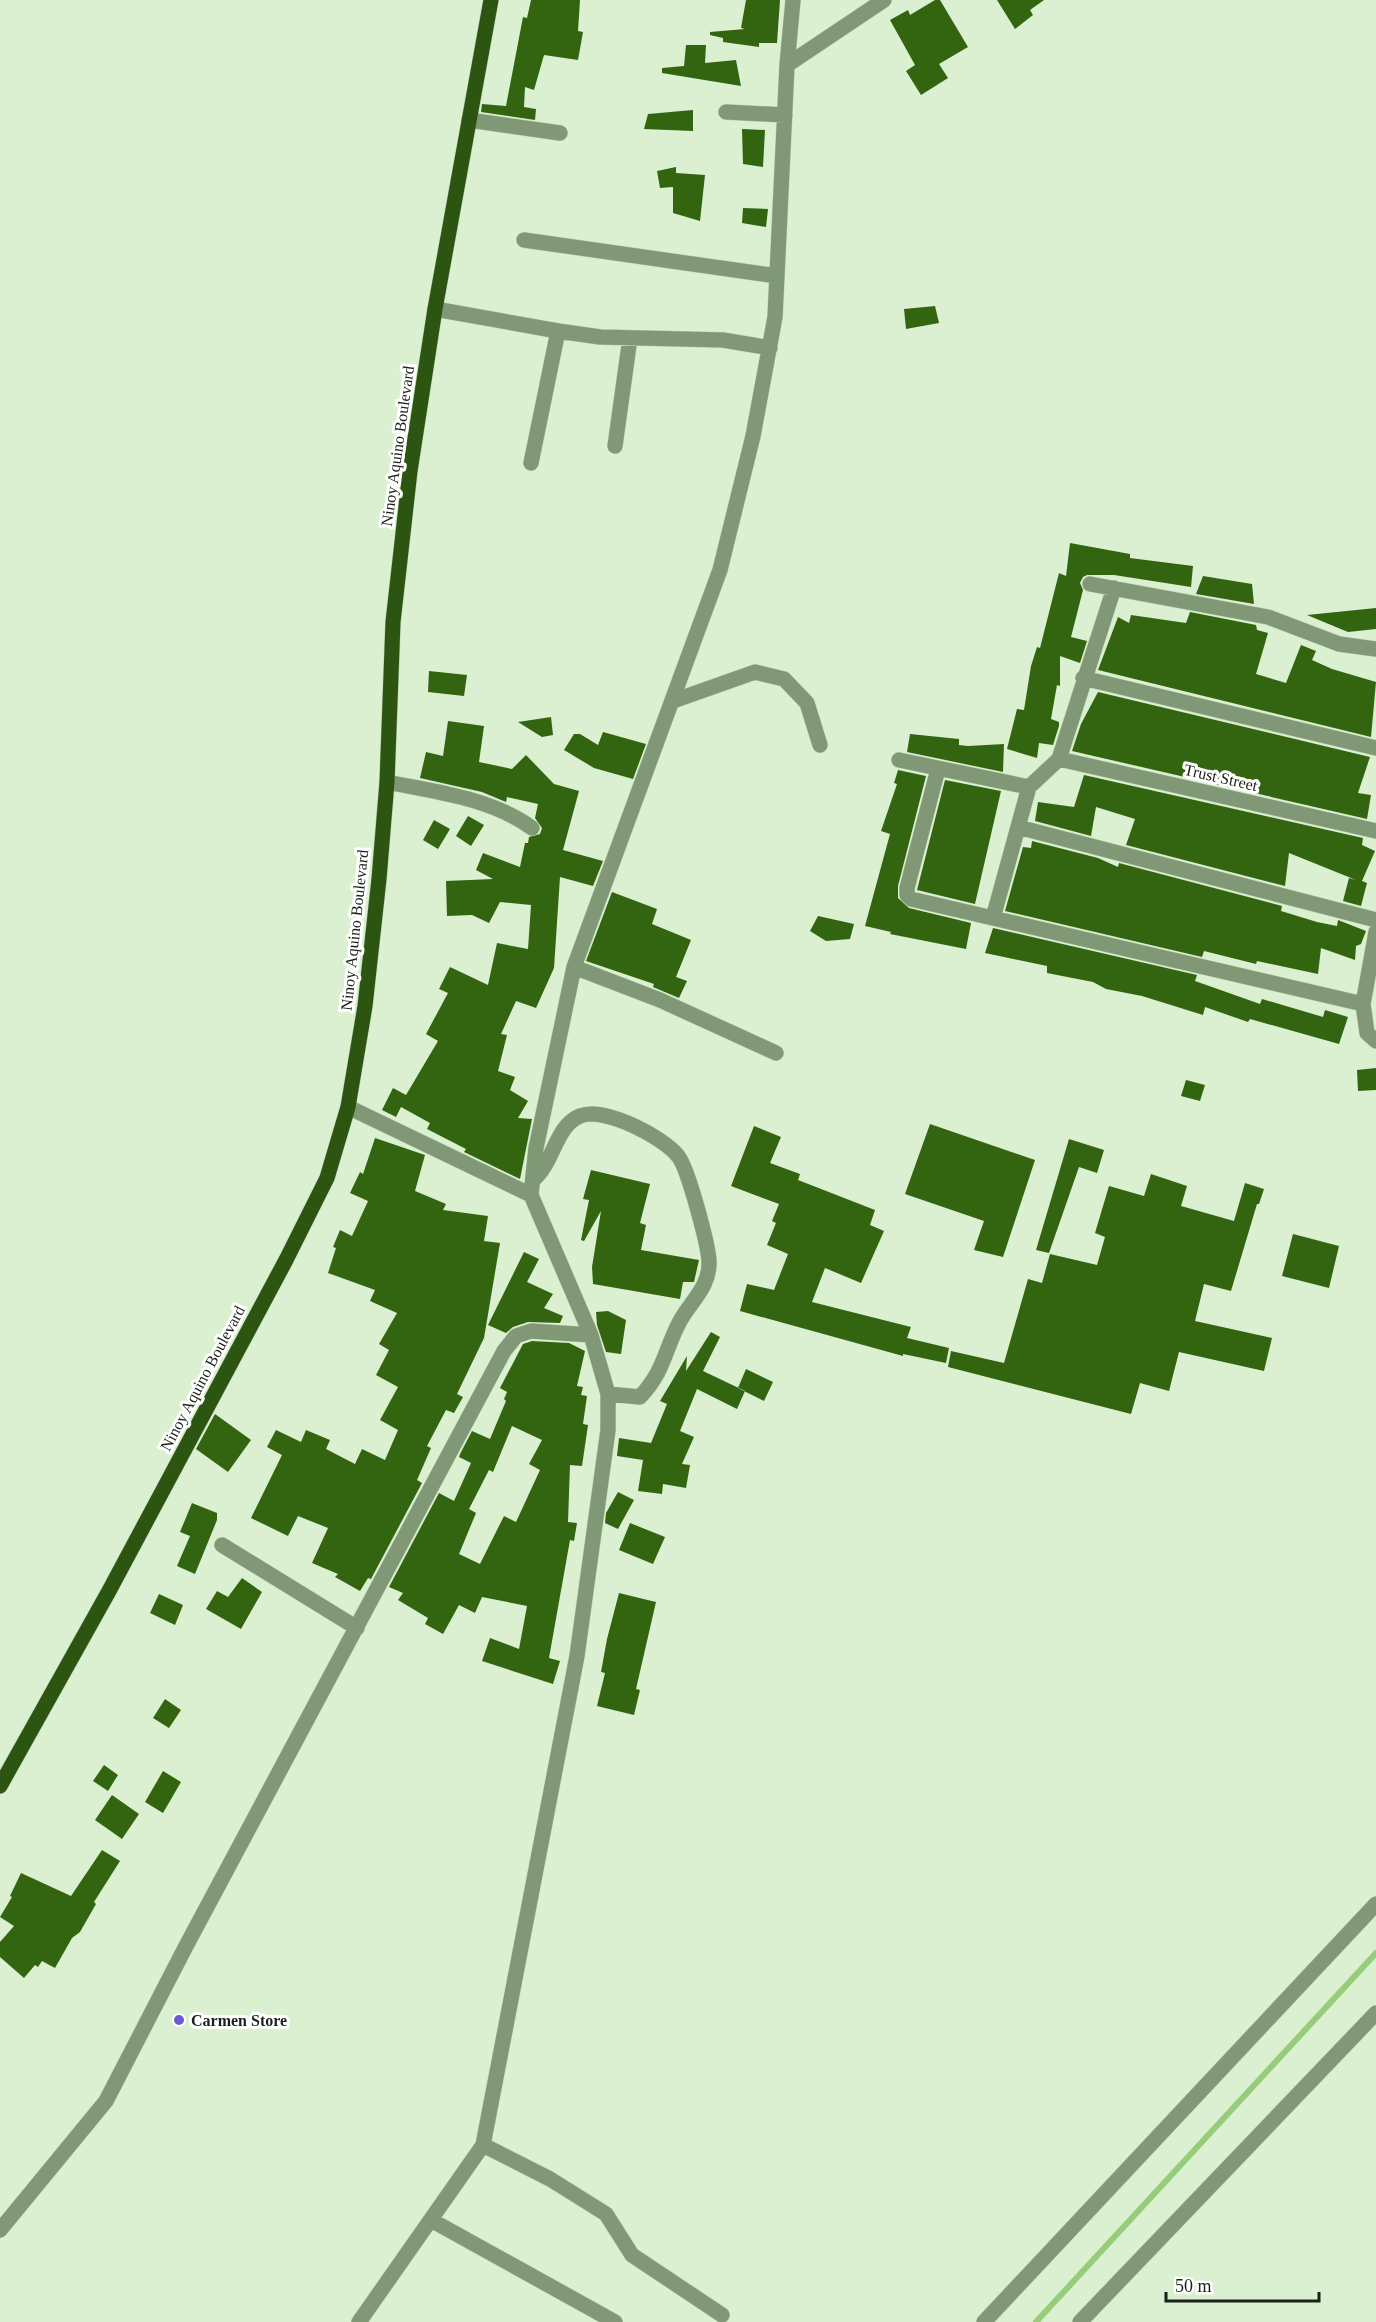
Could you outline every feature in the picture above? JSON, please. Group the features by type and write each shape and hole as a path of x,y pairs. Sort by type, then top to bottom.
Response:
{"main road":[{"name":"Ninoy Aquino Boulevard","path":"0,1786 109,1591 286,1260 327,1178 348,1107 365,1006 380,879 387,782 393,622 410,471 435,309 490,0"}],"street":[{"path":"359,2322 483,2145 577,1656 608,1430 608,1394 591,1335 532,1187 536,1148 574,966 720,570 753,436 775,317 793,0"},
{"path":"788,65 884,0"},
{"path":"726,112 785,115"},
{"path":"469,120 560,133"},
{"path":"524,240 777,276"},
{"path":"435,309 600,337 723,340 770,348"},
{"path":"531,463 558,331"},
{"path":"615,446 630,338"},
{"path":"1090,584 1268,617 1339,644 1376,649"},
{"path":"993,918 1029,787 1059,759 1083,678 1114,588"},
{"path":"673,701 755,672 784,680 807,703 820,745"},
{"path":"1083,678 1376,748"},
{"name":"Trust Street","path":"1059,759 1376,831"},
{"path":"899,760 1029,787"},
{"path":"938,769 908,895 911,899 1363,1004"},
{"path":"387,782 470,800 512,813 532,828"},
{"path":"1018,827 1376,920"},
{"path":"1376,932 1363,1004 1367,1033 1376,1041"},
{"path":"574,966 660,1000 776,1053"},
{"path":"348,1107 532,1187"},
{"path":"532,1187 550,1162 567,1123 583,1115 603,1114 640,1128 679,1156 695,1201 709,1262 702,1292 680,1320 657,1379 646,1391 640,1397 608,1394"},
{"path":"0,2230 106,2101 185,1948 504,1351 516,1336 531,1331 591,1335"},
{"path":"222,1545 357,1628"},
{"path":"984,2322 1376,1904"},
{"path":"1080,2322 1376,2013"},
{"path":"483,2145 550,2179 606,2214 632,2255 722,2315"},
{"path":"431,2220 615,2322"}],"building":[{"path":"531,0 580,0 578,31 583,32 578,60 544,55 534,90 525,87 524,107 536,109 535,120 481,112 482,104 506,106 523,17 527,18"},
{"path":"746,0 780,0 777,43 759,43 759,47 723,42 723,38 710,35 710,32 745,29 741,28"},
{"path":"935,0 940,0 968,47 939,64 948,78 921,95 906,71 915,65 890,20 908,10 910,15"},
{"path":"997,0 1044,0 1030,10 1033,15 1015,29"},
{"path":"686,45 706,45 705,63 736,60 741,86 662,73 662,68 684,66"},
{"path":"693,110 693,131 644,129 648,114"},
{"path":"742,129 765,130 763,167 743,164"},
{"path":"676,167 676,173 705,175 700,221 673,213 673,187 660,188 657,171"},
{"path":"743,208 768,209 766,227 742,223"},
{"path":"935,306 939,323 906,329 904,309"},
{"path":"1070,543 1130,554 1130,558 1193,566 1191,587 1114,575 1083,577 1080,583 1083,590 1071,637 1087,641 1080,663 1060,656 1060,686 1057,685 1051,719 1059,722 1059,726 1053,745 1039,743 1037,758 1007,749 1017,709 1024,710 1031,666 1037,647 1040,648 1059,573 1066,576"},
{"path":"1203,576 1252,584 1254,604 1196,594"},
{"path":"1376,608 1376,629 1348,632 1307,615"},
{"path":"1190,612 1256,625 1257,630 1268,633 1256,674 1286,683 1301,645 1316,651 1312,660 1332,669 1376,682 1371,737 1098,670 1118,617 1129,623 1131,615 1186,623"},
{"path":"429,671 467,675 464,696 428,692"},
{"path":"1098,692 1370,757 1358,793 1371,795 1367,819 1072,751 1081,724"},
{"path":"551,717 553,735 542,737 518,722"},
{"path":"448,721 484,726 479,762 512,769 526,755 554,784 579,791 563,850 603,861 593,886 560,877 554,968 536,1008 516,1001 501,1034 507,1035 498,1071 515,1077 510,1090 528,1101 518,1118 532,1119 520,1179 464,1152 466,1149 427,1129 430,1123 401,1107 396,1117 382,1110 393,1088 406,1095 438,1041 426,1034 448,993 439,989 450,967 488,985 497,943 528,949 531,905 500,902 489,923 472,915 447,916 446,881 493,879 476,870 483,853 520,867 525,843 528,843 529,837 540,834 542,828 535,818 538,804 507,797 506,802 482,792 420,778 426,752 443,756"},
{"path":"603,732 646,744 633,779 594,768 564,750 574,734 580,734 598,745"},
{"path":"910,734 959,739 959,745 968,746 1004,744 1003,772 907,752"},
{"path":"898,770 926,776 898,886 898,898 909,908 971,923 966,949 890,934 891,932 865,926 890,834 881,831 897,784 894,783"},
{"path":"1084,775 1363,838 1362,845 1375,851 1362,881 1367,883 1361,906 1343,901 1349,878 1356,880 1289,853 1285,886 1126,845 1135,819 1096,807 1091,836 1035,821 1038,802 1074,807"},
{"path":"945,780 1001,791 975,904 917,890"},
{"path":"468,816 484,825 471,846 456,836"},
{"path":"434,820 450,829 438,849 423,840"},
{"path":"1032,841 1098,858 1118,867 1119,863 1282,906 1281,911 1317,922 1337,926 1338,920 1366,931 1361,944 1356,946 1355,960 1321,948 1318,974 1257,961 1256,964 1204,951 1202,957 1005,911 1023,847 1031,848"},
{"path":"612,892 657,909 652,924 691,940 676,977 687,981 679,998 653,987 654,984 586,961"},
{"path":"818,916 854,924 850,939 826,941 810,931"},
{"path":"993,928 1197,975 1195,981 1260,1004 1262,999 1323,1017 1325,1010 1348,1017 1339,1044 1250,1019 1248,1022 1205,1007 1203,1015 1142,996 1106,989 1093,982 1047,973 1047,966 985,953"},
{"path":"1376,1068 1376,1090 1358,1091 1357,1070"},
{"path":"1186,1080 1205,1085 1200,1101 1181,1096"},
{"path":"930,1124 1035,1160 1003,1257 974,1250 984,1221 905,1194"},
{"path":"754,1126 781,1137 770,1163 800,1174 798,1180 875,1210 870,1225 884,1231 861,1283 825,1268 812,1302 911,1327 907,1338 949,1348 946,1363 903,1354 903,1356 740,1311 747,1284 774,1290 788,1254 767,1245 776,1223 772,1221 779,1204 731,1186"},
{"path":"375,1138 425,1155 415,1191 446,1204 443,1210 488,1216 484,1241 500,1243 484,1338 457,1394 463,1397 454,1413 446,1410 427,1446 431,1448 417,1480 422,1483 371,1579 368,1578 360,1591 335,1577 338,1574 312,1563 328,1528 298,1516 288,1536 251,1518 282,1455 267,1447 276,1430 301,1442 306,1430 330,1440 326,1449 355,1464 362,1449 385,1460 398,1430 380,1420 398,1387 376,1375 389,1350 379,1344 397,1313 370,1301 375,1290 328,1273 336,1248 333,1247 340,1230 352,1236 368,1201 350,1193 360,1172 363,1174"},
{"path":"1069,1139 1104,1150 1097,1173 1079,1167 1049,1253 1036,1250"},
{"path":"591,1170 650,1184 640,1223 646,1225 641,1250 699,1260 694,1282 683,1282 680,1299 593,1284 592,1267 601,1211 584,1241 581,1240 589,1200 583,1199"},
{"path":"1151,1174 1187,1186 1181,1206 1234,1221 1245,1183 1264,1189 1259,1204 1257,1204 1231,1291 1204,1284 1195,1321 1272,1338 1264,1371 1179,1352 1169,1391 1140,1383 1131,1414 948,1367 951,1351 1004,1363 1028,1279 1042,1283 1050,1254 1097,1265 1105,1237 1095,1233 1109,1186 1144,1196"},
{"path":"1293,1234 1339,1246 1329,1288 1282,1276"},
{"path":"524,1252 539,1259 527,1282 553,1294 544,1308 563,1316 560,1323 528,1322 513,1327 506,1333 488,1325"},
{"path":"608,1311 626,1320 621,1354 606,1352 597,1325 596,1312"},
{"path":"711,1332 720,1337 703,1371 745,1391 737,1409 697,1389 680,1431 694,1437 682,1464 690,1465 686,1488 663,1484 662,1494 638,1491 643,1460 617,1456 619,1438 651,1443 667,1404 660,1401 687,1356 686,1371"},
{"path":"532,1341 569,1343 585,1351 577,1386 583,1387 581,1395 587,1396 583,1424 588,1425 582,1466 570,1465 568,1522 577,1523 574,1541 570,1540 549,1658 560,1661 553,1684 482,1661 490,1638 519,1649 527,1606 482,1597 475,1613 459,1605 443,1634 425,1624 428,1618 398,1600 403,1593 389,1587 439,1493 454,1501 471,1463 459,1457 472,1431 490,1439 506,1401 504,1399 507,1392 500,1388 523,1344","holes":["512,1426 542,1440 529,1464 540,1470 516,1522 504,1516 480,1564 459,1554 476,1513 469,1509 489,1470 493,1472"]},
{"path":"746,1369 773,1382 764,1401 738,1388"},
{"path":"215,1414 251,1440 228,1472 196,1449"},
{"path":"618,1492 634,1500 618,1529 605,1523 606,1513"},
{"path":"192,1503 217,1513 217,1520 195,1574 177,1566 190,1536 180,1532"},
{"path":"630,1523 665,1537 653,1564 619,1550"},
{"path":"242,1578 262,1592 241,1629 206,1609 217,1591 228,1597"},
{"path":"619,1593 656,1602 636,1689 640,1690 634,1715 597,1706 605,1673 601,1672 607,1639"},
{"path":"159,1594 183,1605 175,1625 150,1613"},
{"path":"165,1699 181,1710 169,1728 153,1718"},
{"path":"104,1765 118,1775 108,1791 93,1781"},
{"path":"163,1771 181,1782 163,1813 145,1802"},
{"path":"112,1795 139,1814 122,1839 95,1820"},
{"path":"102,1850 120,1861 94,1902 96,1904 80,1932 72,1938 55,1968 42,1961 38,1967 35,1965 24,1978 0,1957 0,1942 14,1926 0,1917 12,1897 10,1896 21,1873 71,1896"}],"waterway":[{"path":"1036,2322 1376,1953"}],"place":[{"name":"Carmen Store","path":"179,2020"}]}
